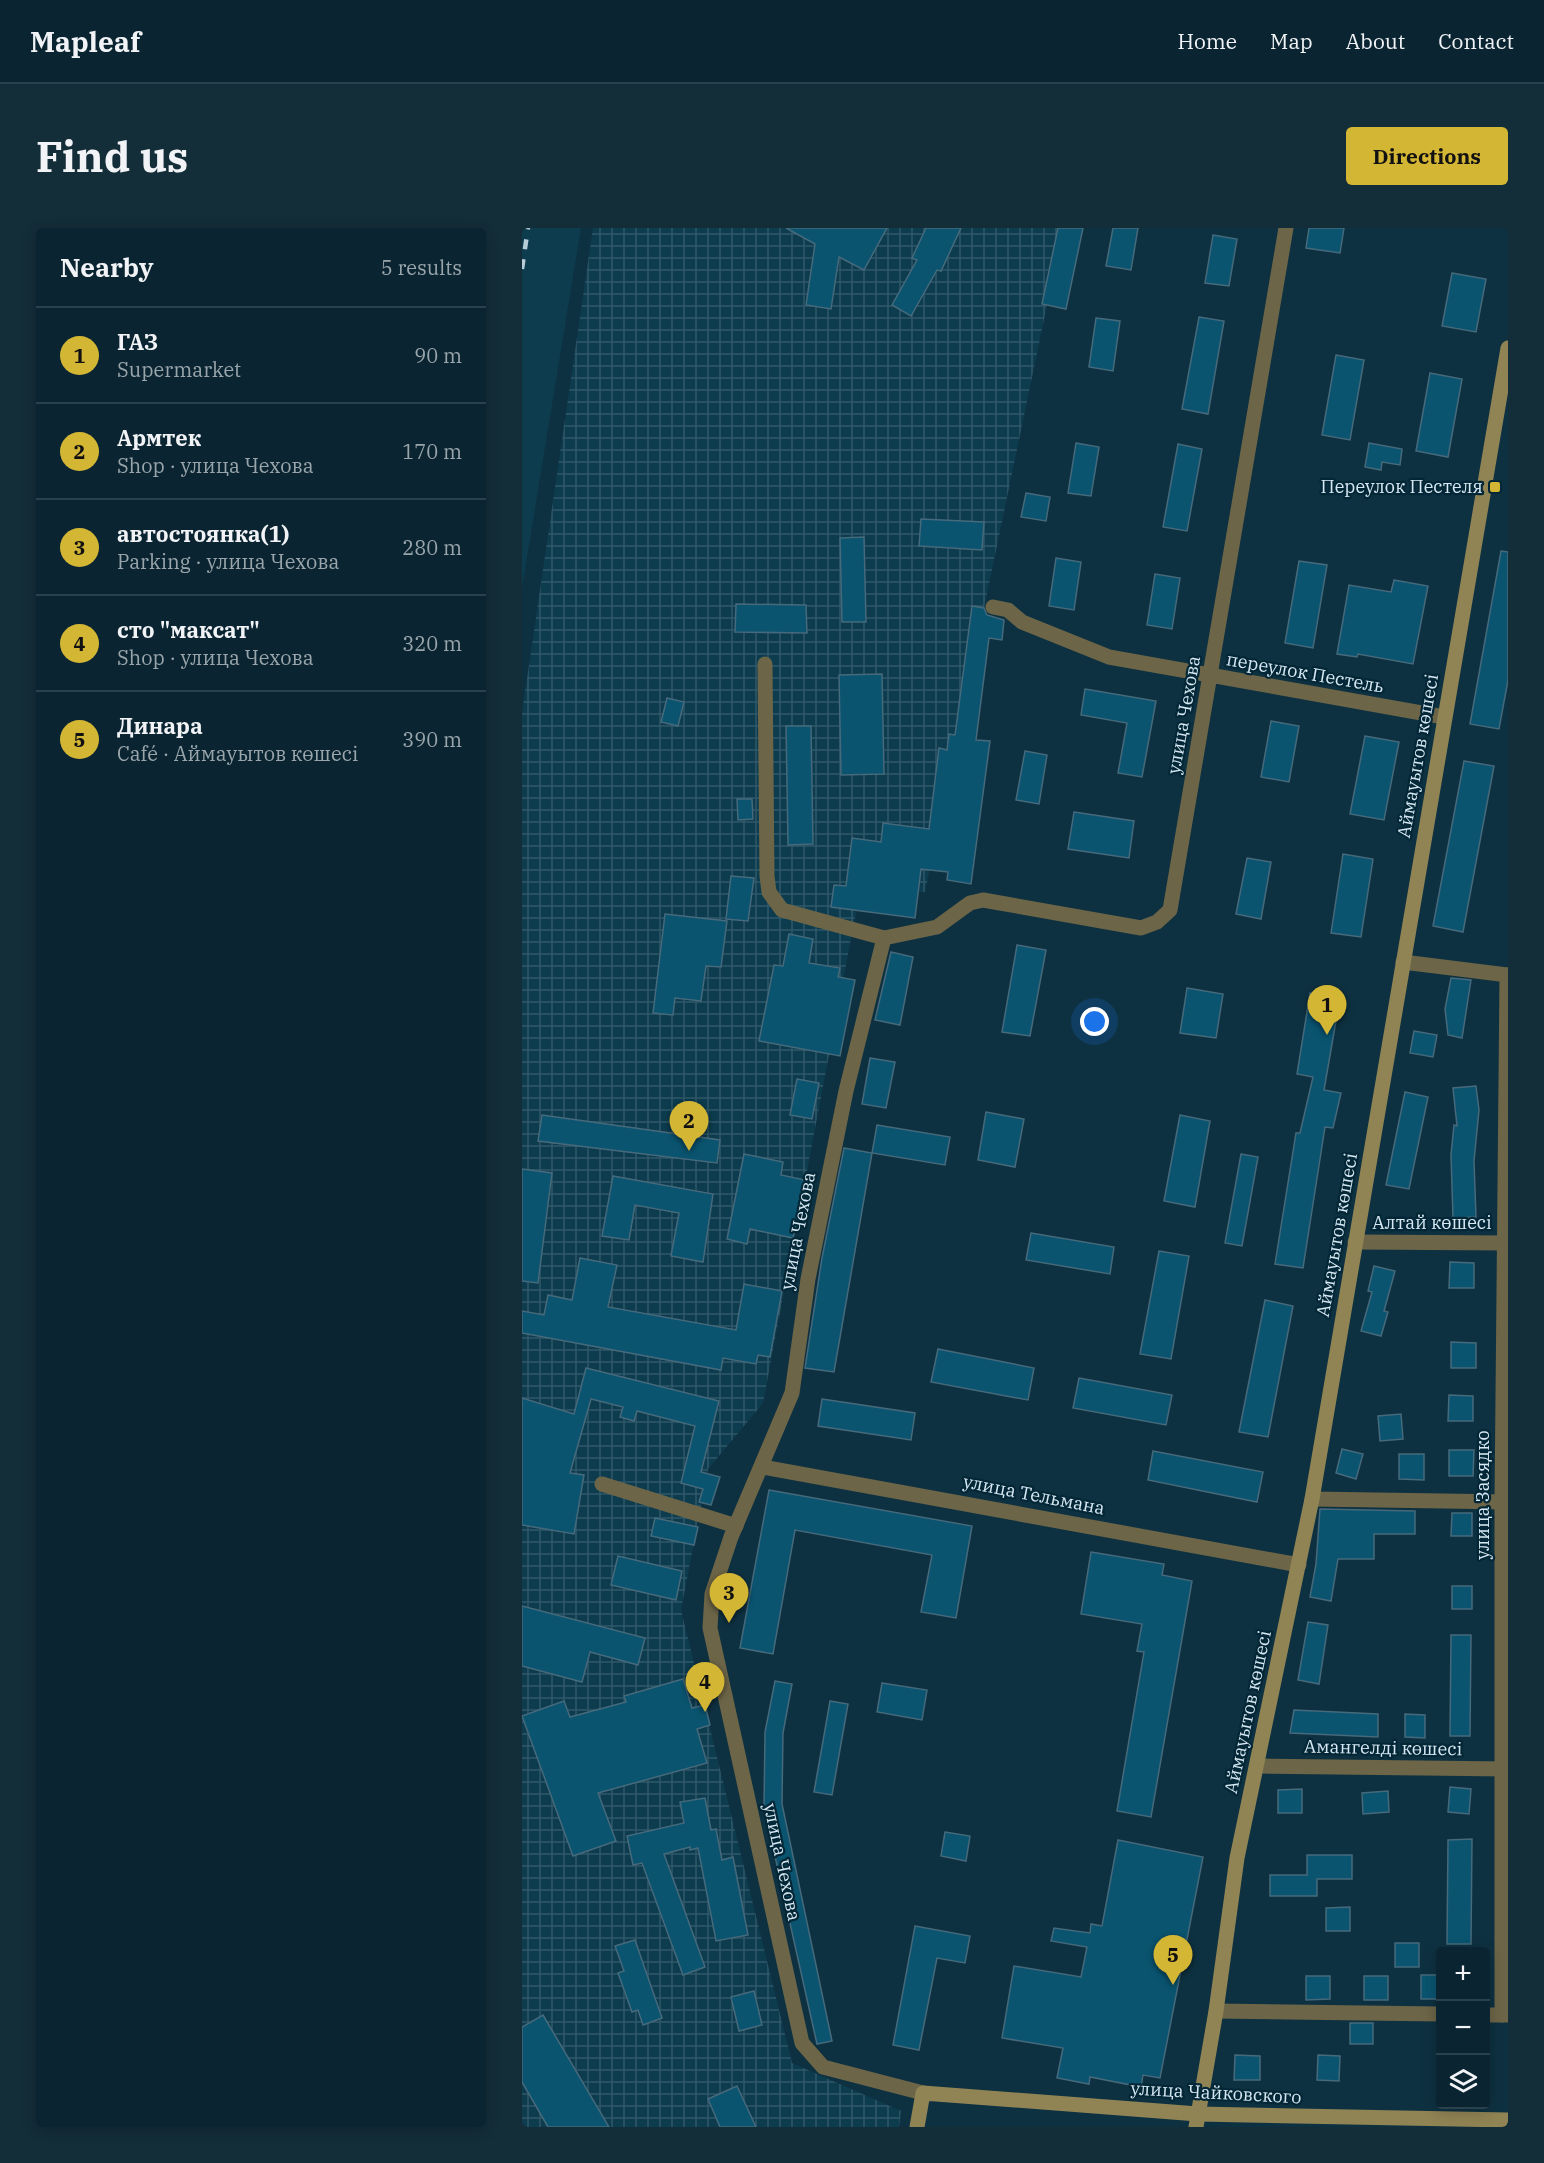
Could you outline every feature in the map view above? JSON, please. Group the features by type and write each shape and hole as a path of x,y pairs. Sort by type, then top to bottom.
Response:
{"street":[{"name":"улица Чехова","path":"765,664 767,876 769,892 782,910 884,938 937,927 970,903 983,900 1141,928 1157,922 1170,910 1286,228"},
{"name":"Аймауытов көшесі","path":"1197,2120 1216,2011 1237,1858 1312,1499 1508,348"},
{"name":"переулок Пестель","path":"993,607 1008,610 1022,622 1109,657 1444,717"},
{"name":"улица Чехова","path":"884,938 846,1091 810,1268 792,1393 736,1526 712,1594 710,1628 802,2043 823,2067 923,2093"},
{"path":"1403,962 1507,975"},
{"name":"улица Засядко","path":"1505,2015 1507,975"},
{"name":"Алтай көшесі","path":"1355,1242 1506,1243"},
{"name":"улица Тельмана","path":"762,1467 1299,1565"},
{"path":"602,1484 736,1526"},
{"path":"1312,1499 1505,1502"},
{"name":"Амангелді көшесі","path":"1257,1766 1505,1769"},
{"path":"1216,2011 1436,2014"},
{"path":"917,2127 923,2093"},
{"name":"улица Чайковского","path":"923,2093 1197,2120 1479,2124 1508,2120"}],"shaded area":[{"path":"522,228 581,228 522,588"},
{"path":"593,228 1063,228 925,892 860,891 763,1403 708,1469 681,1610 792,2063 901,2111 899,2127 522,2127 522,713"}],"building":[{"path":"786,228 887,228 864,270 839,257 831,309 806,305 815,244"},
{"path":"926,228 961,228 941,271 937,270 911,316 892,305 917,260 912,258"},
{"path":"1058,228 1083,228 1066,309 1042,304"},
{"path":"1113,228 1138,228 1131,270 1106,266"},
{"path":"1309,228 1344,228 1340,253 1306,248"},
{"path":"1213,235 1237,239 1229,286 1205,283"},
{"path":"1452,273 1486,279 1476,332 1442,326"},
{"path":"1199,317 1224,321 1208,414 1182,409"},
{"path":"1096,318 1120,321 1113,371 1089,367"},
{"path":"1336,355 1364,360 1350,440 1322,435"},
{"path":"1430,373 1462,379 1448,457 1416,451"},
{"path":"1076,443 1099,447 1091,496 1068,493"},
{"path":"1369,443 1402,449 1400,465 1382,462 1381,470 1365,467"},
{"path":"1178,444 1202,449 1187,531 1163,527"},
{"path":"1026,493 1050,497 1046,521 1021,517"},
{"path":"921,519 984,522 982,550 919,546"},
{"path":"864,537 866,622 842,622 840,538"},
{"path":"1501,551 1508,552 1508,680 1499,729 1470,724"},
{"path":"1056,558 1081,562 1074,610 1049,606"},
{"path":"1299,561 1327,565 1313,648 1285,643"},
{"path":"1155,574 1180,578 1172,629 1147,625"},
{"path":"1394,580 1428,586 1413,664 1358,654 1357,657 1337,654 1349,585 1391,592"},
{"path":"736,604 806,605 807,633 735,632"},
{"path":"972,606 984,608 987,615 1004,620 1002,640 989,638 976,740 990,741 971,884 947,880 948,872 921,869 915,918 831,907 834,885 846,886 852,838 881,842 883,823 929,829 939,748 947,750 949,734 955,735"},
{"path":"882,674 884,774 841,775 839,675"},
{"path":"1085,689 1156,701 1142,777 1118,773 1127,723 1081,715"},
{"path":"667,698 684,702 678,726 661,722"},
{"path":"1271,721 1299,726 1289,782 1261,777"},
{"path":"786,726 811,726 813,844 788,845"},
{"path":"1365,736 1399,742 1384,820 1350,814"},
{"path":"1025,751 1047,755 1039,804 1016,800"},
{"path":"1464,761 1494,766 1463,932 1433,926"},
{"path":"737,799 752,799 753,819 738,820"},
{"path":"1074,812 1134,821 1129,858 1068,849"},
{"path":"1343,854 1373,859 1361,937 1331,933"},
{"path":"1247,858 1271,862 1261,919 1236,914"},
{"path":"731,876 754,878 748,921 726,919"},
{"path":"665,914 727,921 721,967 706,966 701,1001 675,998 673,1015 653,1013"},
{"path":"789,934 813,939 809,963 840,968 838,977 855,980 840,1056 759,1041 774,965 783,966"},
{"path":"1017,945 1046,950 1030,1036 1002,1032"},
{"path":"891,952 913,957 900,1025 875,1020"},
{"path":"1451,978 1471,980 1462,1038 1448,1035 1445,1009"},
{"path":"1187,988 1223,994 1216,1038 1180,1033"},
{"path":"1310,993 1340,998 1324,1090 1341,1093 1333,1128 1325,1127 1303,1268 1275,1264 1296,1133 1300,1133 1313,1077 1297,1074"},
{"path":"1414,1031 1437,1035 1433,1057 1410,1053"},
{"path":"870,1058 895,1062 886,1108 862,1104"},
{"path":"797,1079 819,1083 812,1119 790,1115"},
{"path":"1476,1086 1479,1110 1474,1161 1476,1217 1453,1218 1451,1155 1454,1125 1457,1126 1453,1088"},
{"path":"1405,1092 1428,1097 1409,1189 1386,1185"},
{"path":"986,1112 1024,1119 1015,1167 978,1160"},
{"path":"542,1115 720,1140 717,1163 538,1141"},
{"path":"1180,1115 1210,1121 1195,1207 1164,1201"},
{"path":"877,1125 950,1137 945,1165 872,1153"},
{"path":"844,1148 872,1153 834,1372 805,1368 822,1258"},
{"path":"744,1154 783,1162 781,1175 805,1180 793,1238 750,1229 747,1244 727,1239"},
{"path":"1241,1154 1258,1157 1242,1246 1225,1243"},
{"path":"522,1169 552,1173 538,1283 522,1281"},
{"path":"613,1176 713,1194 703,1262 671,1256 679,1213 635,1205 629,1240 602,1236"},
{"path":"1031,1233 1114,1247 1110,1274 1026,1260"},
{"path":"1159,1251 1189,1256 1171,1359 1140,1354"},
{"path":"580,1258 617,1265 608,1307 736,1330 744,1284 782,1291 770,1357 758,1355 756,1364 723,1358 721,1370 522,1333 522,1311 544,1315 548,1295 572,1300"},
{"path":"1450,1262 1474,1263 1474,1288 1449,1288"},
{"path":"1374,1266 1395,1271 1384,1311 1388,1312 1381,1336 1361,1331 1372,1292 1368,1291"},
{"path":"1265,1300 1293,1306 1268,1437 1239,1432"},
{"path":"1451,1342 1476,1343 1476,1368 1451,1368"},
{"path":"938,1349 1034,1368 1028,1400 931,1382"},
{"path":"586,1368 719,1401 701,1472 720,1477 711,1505 699,1502 703,1489 681,1483 695,1426 637,1411 634,1421 620,1417 623,1407 591,1399 570,1473 584,1475 574,1534 522,1525 522,1398 574,1414"},
{"path":"1079,1378 1172,1395 1166,1425 1073,1408"},
{"path":"1449,1395 1473,1396 1473,1421 1448,1421"},
{"path":"822,1399 915,1413 911,1440 818,1426"},
{"path":"1401,1414 1403,1439 1380,1441 1378,1416"},
{"path":"1342,1449 1363,1454 1356,1479 1336,1473"},
{"path":"1449,1450 1474,1450 1473,1476 1449,1476"},
{"path":"1153,1451 1263,1472 1257,1502 1148,1480"},
{"path":"1399,1454 1424,1454 1424,1480 1399,1479"},
{"path":"769,1490 972,1526 956,1618 921,1612 932,1555 795,1530 773,1654 740,1648"},
{"path":"1320,1509 1415,1511 1415,1534 1374,1534 1374,1559 1338,1559 1331,1601 1310,1597 1316,1564"},
{"path":"1452,1513 1472,1513 1472,1536 1451,1536"},
{"path":"655,1518 698,1527 694,1545 651,1536"},
{"path":"1091,1552 1164,1564 1162,1575 1192,1581 1151,1817 1117,1811 1144,1652 1137,1651 1142,1624 1081,1614"},
{"path":"618,1556 682,1571 676,1600 611,1585"},
{"path":"1452,1586 1472,1586 1472,1609 1452,1609"},
{"path":"522,1606 645,1638 638,1665 590,1652 582,1682 522,1666"},
{"path":"1308,1622 1328,1625 1319,1684 1298,1680"},
{"path":"1451,1635 1471,1635 1470,1736 1450,1736"},
{"path":"683,1679 692,1708 705,1705 710,1725 697,1729 707,1763 598,1793 616,1841 573,1856 522,1716 564,1701 570,1717 626,1702 624,1696"},
{"path":"775,1681 792,1684 783,1733 782,1804 832,2041 817,2044 764,1807 765,1732"},
{"path":"882,1683 927,1690 922,1720 877,1712"},
{"path":"830,1701 848,1704 832,1795 814,1792"},
{"path":"1294,1710 1378,1714 1378,1737 1290,1733"},
{"path":"1405,1714 1425,1715 1425,1738 1405,1737"},
{"path":"1450,1787 1471,1789 1469,1814 1448,1812"},
{"path":"1302,1789 1302,1813 1278,1813 1278,1790"},
{"path":"1388,1791 1389,1812 1363,1814 1362,1793"},
{"path":"705,1798 711,1830 716,1829 722,1860 733,1857 748,1935 716,1941 698,1848 690,1850 690,1847 664,1854 705,1967 683,1975 642,1863 633,1865 627,1836 684,1823 680,1802"},
{"path":"945,1832 970,1836 966,1861 941,1856"},
{"path":"1472,1839 1471,1944 1447,1944 1448,1840"},
{"path":"1118,1840 1203,1857 1160,2078 1143,2075 1141,2087 1090,2077 1089,2084 1057,2078 1063,2048 1002,2038 1014,1966 1081,1977 1087,1947 1051,1941 1054,1928 1090,1933 1091,1924 1102,1926"},
{"path":"1307,1855 1352,1855 1352,1879 1317,1879 1317,1896 1270,1896 1270,1875 1307,1875"},
{"path":"1350,1907 1350,1931 1326,1931 1326,1908"},
{"path":"915,1926 970,1936 965,1963 937,1958 919,2050 893,2045"},
{"path":"635,1940 662,2018 643,2025 638,2010 632,2012 618,1973 624,1971 615,1946"},
{"path":"1395,1943 1419,1943 1419,1967 1395,1967"},
{"path":"1421,1975 1436,1975 1436,1999 1421,1999"},
{"path":"1306,1976 1330,1976 1330,1999 1306,2000"},
{"path":"1364,1976 1388,1976 1388,2000 1364,2000"},
{"path":"754,1991 762,2025 739,2031 731,1997"},
{"path":"543,2015 609,2127 548,2127 522,2082 522,2027"},
{"path":"1350,2023 1373,2023 1373,2044 1350,2044"},
{"path":"1235,2055 1260,2056 1260,2080 1234,2080"},
{"path":"1318,2055 1340,2056 1339,2081 1317,2080"},
{"path":"737,2086 756,2127 720,2127 708,2099"}],"railway":[{"path":"522,269 528,228"}],"place":[{"name":"Переулок Пестеля","path":"1495,487"},
{"name":"ГАЗ","path":"1327,1035"},
{"name":"Армтек","path":"689,1151"},
{"name":"автостоянка(1)","path":"729,1623"},
{"name":"сто \"максат\"","path":"705,1712"},
{"name":"Динара","path":"1173,1985"}]}
